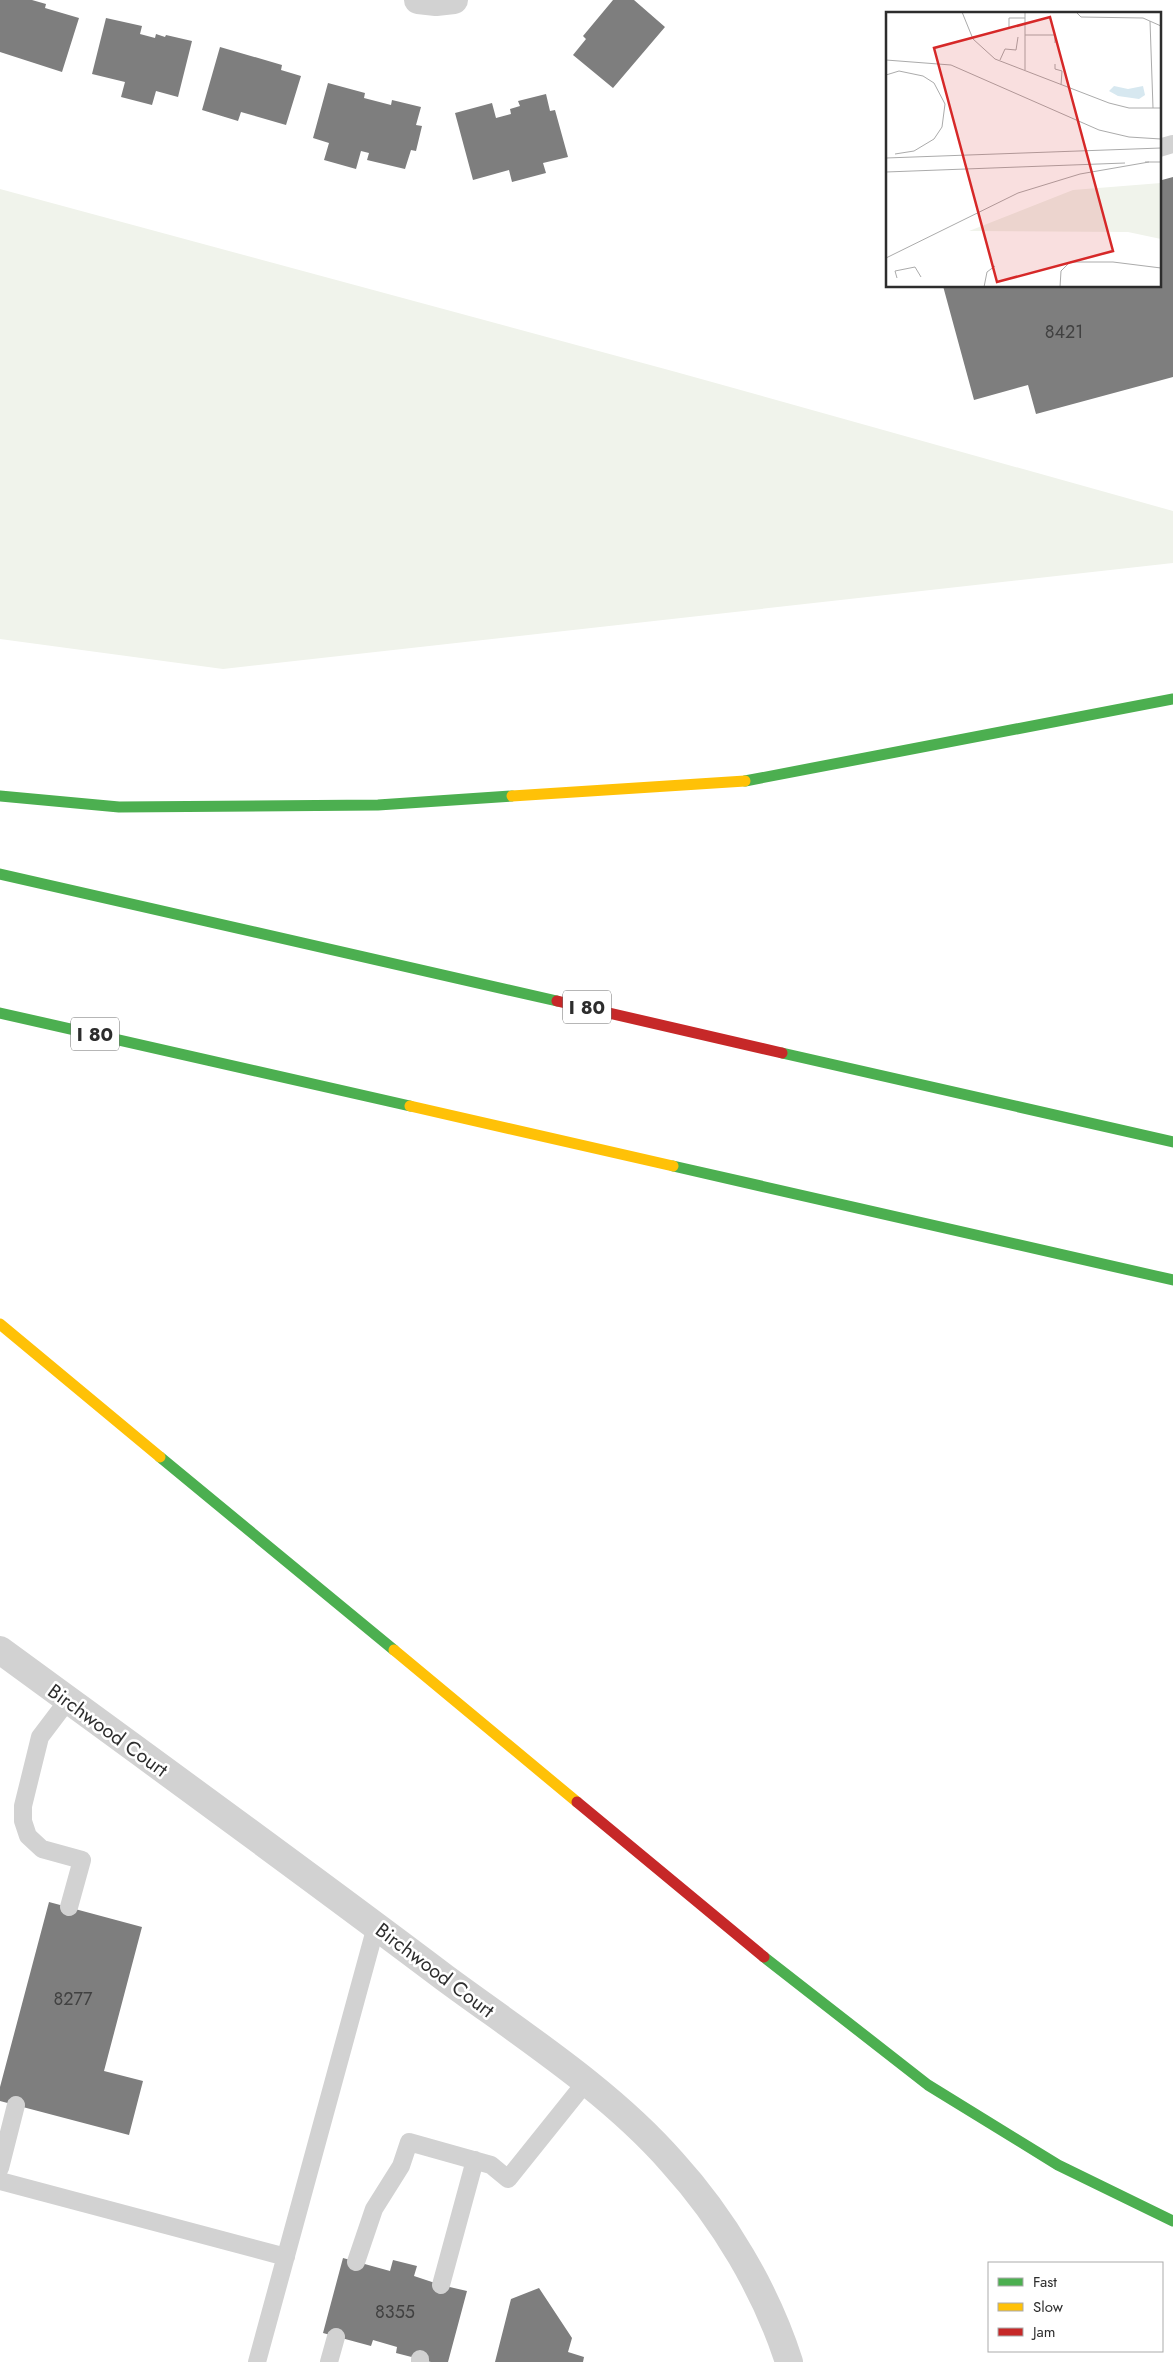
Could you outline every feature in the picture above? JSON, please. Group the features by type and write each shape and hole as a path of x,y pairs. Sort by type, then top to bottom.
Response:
{"highway":[{"path":"0,796 119,807 378,805 745,781 1173,699"},
{"name":"I 80","path":"0,874 1173,1142"},
{"name":"I 80","path":"0,1013 1173,1280"},
{"path":"0,1324 799,1986 928,2086 1058,2166 1173,2221"}],"street":[{"path":"418,0 436,2 454,0"},
{"name":"Birchwood Court","path":"0,1650 376,1926 622,2112 672,2162 716,2217 752,2278 776,2326 789,2362"}],"lane":[{"path":"1160,148 1173,144"},
{"path":"68,1700 40,1737 23,1806 22,1821 28,1836 42,1849 82,1860 69,1907"},
{"path":"257,2362 376,1926"},
{"path":"356,2262 374,2209 401,2166 409,2142 491,2165 508,2179 585,2083"},
{"path":"0,2168 16,2105"},
{"path":"441,2285 475,2160"},
{"path":"0,2181 286,2257"},
{"path":"329,2362 336,2337"}],"shaded area":[{"path":"0,189 676,372 1173,511 1173,563 223,669 0,639"}],"building":[{"path":"0,0 32,0 46,4 45,8 79,18 62,72 0,52"},
{"path":"613,0 634,0 665,27 613,88 573,55 586,39 583,36"},
{"path":"106,18 142,26 140,34 155,38 156,34 165,37 166,35 192,41 178,97 156,91 152,105 121,97 125,82 92,74"},
{"path":"220,47 282,65 281,70 301,76 286,125 241,112 238,121 202,110"},
{"path":"328,83 365,93 364,98 391,105 392,100 421,107 416,125 422,126 416,151 411,150 405,169 367,160 369,153 361,151 356,169 324,160 329,143 313,138"},
{"path":"546,94 550,111 555,110 568,157 543,163 546,173 512,182 509,170 473,180 455,113 492,103 496,118 511,114 510,109 520,106 518,101"},
{"path":"1160,174 1162,180 1173,177 1173,377 1036,414 1028,385 974,400 944,288 1160,288"},
{"path":"49,1902 142,1927 104,2071 143,2081 129,2135 0,2101 0,2087"},
{"path":"343,2258 390,2271 393,2260 417,2266 414,2276 467,2291 448,2362 431,2362 396,2353 397,2347 373,2340 371,2346 323,2333"},
{"path":"539,2288 572,2338 568,2352 584,2357 583,2362 495,2362 511,2299"}],"traffic: fast":[{"path":"745,781 1173,699"},
{"path":"0,796 119,807 378,805 512,796"},
{"path":"0,874 557,1001"},
{"path":"0,1013 410,1106"},
{"path":"782,1053 1173,1142"},
{"path":"673,1166 1173,1280"},
{"path":"160,1457 394,1650"},
{"path":"764,1957 928,2085 1058,2165 1173,2221"}],"traffic: slow":[{"path":"512,796 745,781"},
{"path":"410,1106 673,1166"},
{"path":"0,1324 160,1457"},
{"path":"394,1650 577,1802"}],"traffic: jam":[{"path":"557,1001 782,1053"},
{"path":"577,1802 764,1957"}]}
